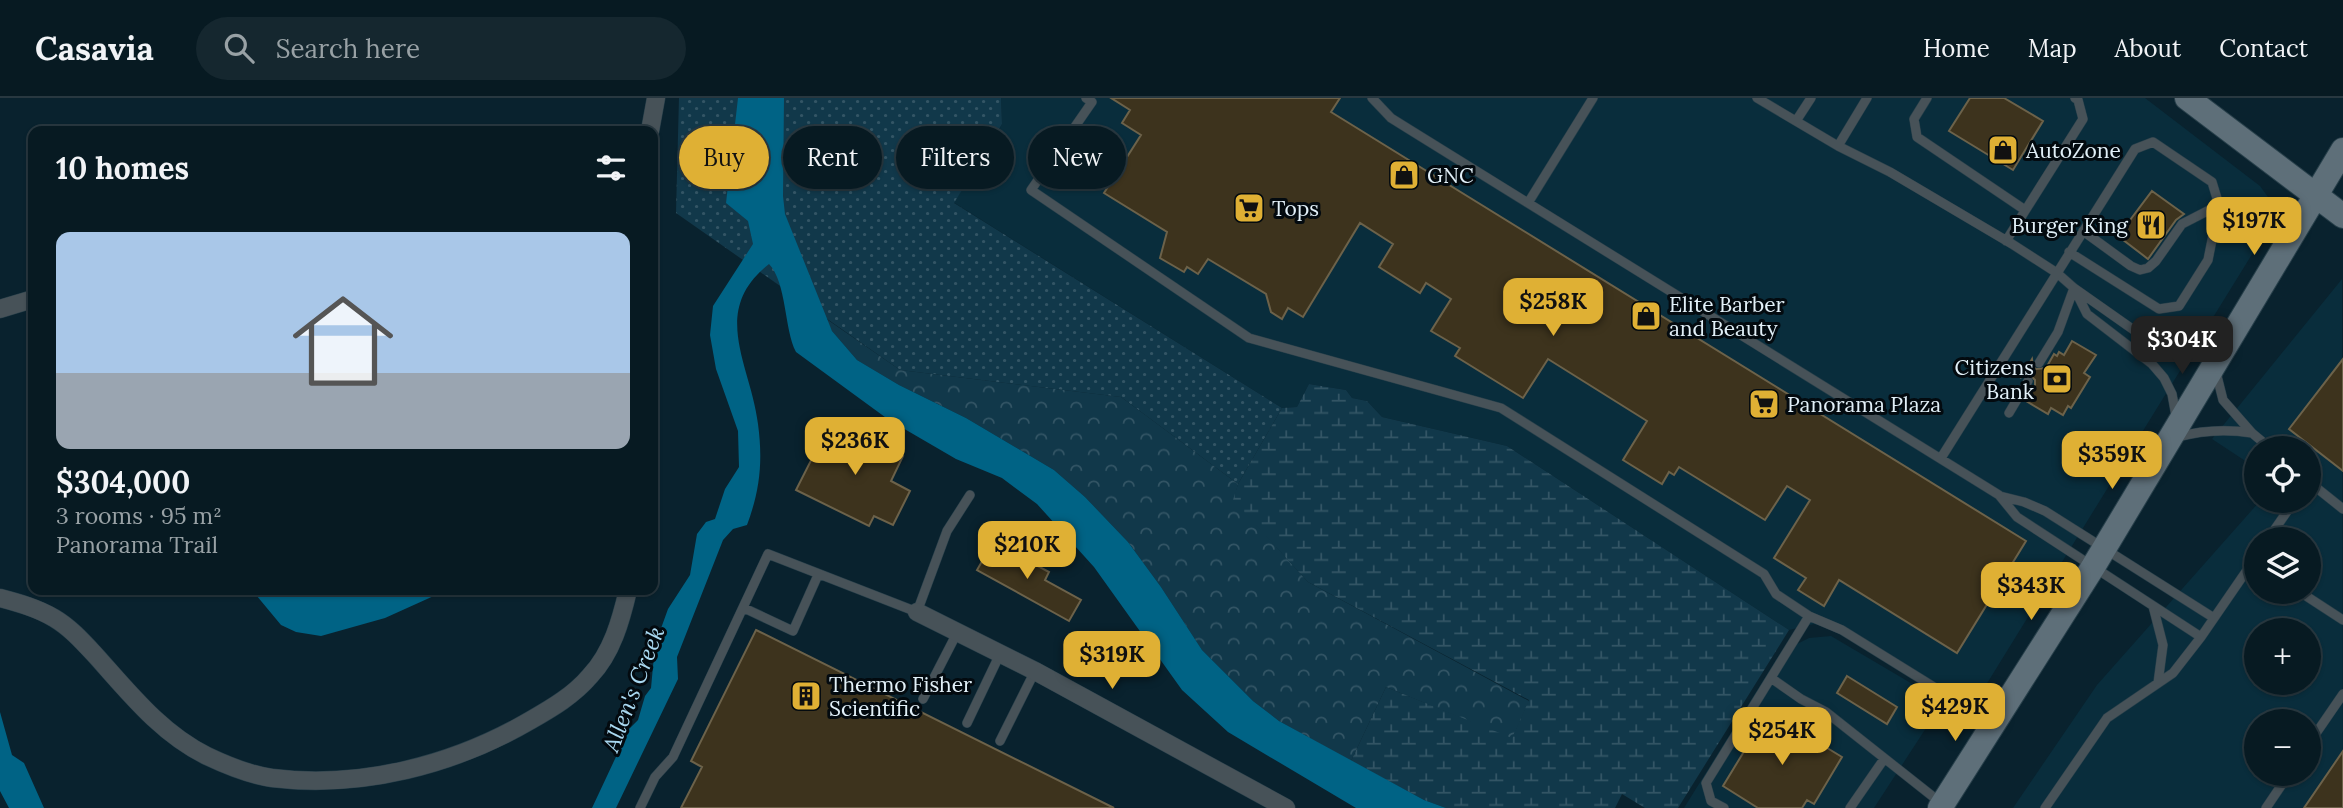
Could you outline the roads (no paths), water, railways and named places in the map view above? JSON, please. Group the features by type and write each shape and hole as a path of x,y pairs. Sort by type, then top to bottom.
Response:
{"main road":[{"path":"2187,98 2343,216"},
{"path":"1941,806 2099,558 2318,196 2343,150"}],"street":[{"path":"651,126 656,98"},
{"path":"0,309 28,301"},
{"path":"0,598 33,607 73,631 157,722 179,740 207,756 269,778 347,779 401,771 465,753 513,731 558,705 591,676 610,648 626,595"},
{"path":"917,612 1035,671 1286,808"}],"lane":[{"path":"1086,98 1092,102 1031,190 1249,338 1501,408 1764,574 1776,594 1809,616 1842,630 1994,724"},
{"path":"1371,98 1391,118 1999,495 2045,511 2153,606 2201,637"},
{"path":"1528,203 1593,98"},
{"path":"1757,98 2006,241 2057,273 2165,352 2183,356 2230,341"},
{"path":"1796,121 1811,98"},
{"path":"1838,146 1867,98"},
{"path":"1927,98 1914,119 1917,136 2025,210"},
{"path":"2006,241 2083,119 2075,98"},
{"path":"1941,458 2069,252 2134,149 2153,142 2212,181 2219,205 2208,260 2179,306 2160,309 2069,252"},
{"path":"2083,231 2130,266 2140,270 2148,268 2156,261 2182,224 2219,205"},
{"path":"2039,363 2058,332 2074,288"},
{"path":"2074,288 2087,314 2152,364 2164,378 2172,394 2175,432 2229,430 2252,433"},
{"path":"2215,366 2223,400 2256,436"},
{"path":"2009,413 2028,381"},
{"path":"2321,491 2343,509"},
{"path":"640,808 655,776 673,757 768,554 917,612 947,531 970,495"},
{"path":"1999,495 2017,517 2214,618"},
{"path":"744,608 793,631 818,575"},
{"path":"2045,808 2106,718 2173,673 2244,576"},
{"path":"2318,604 2343,620"},
{"path":"2153,606 2163,645 2158,683"},
{"path":"1724,808 1711,801 1706,783 1809,616"},
{"path":"923,699 957,633"},
{"path":"967,723 1000,654"},
{"path":"1000,741 1035,671"},
{"path":"1771,678 1826,712 1941,806"},
{"path":"2321,726 2343,694"},
{"path":"1850,808 1884,759"},
{"path":"2266,808 2281,786"}],"water":[{"path":"738,98 784,98 785,214 832,331 857,360 899,385 966,418 1054,470 1085,497 1128,542 1202,650 1253,701 1279,721 1424,800 1446,808 1356,808 1228,732 1182,690 1094,567 1037,504 1002,478 956,459 889,420 796,352 779,283 769,264 751,282 741,301 737,320 738,340 754,402 759,438 758,487 747,525 733,529 723,540 677,657 678,679 616,808 592,808 629,729 638,720 645,696 651,688 655,645 668,609 690,575 697,534 706,522 715,519 725,489 739,467 738,431 716,369 710,335 713,306 753,244 748,221 726,203 728,189 769,189 769,126 735,126"},
{"path":"256,595 436,595 385,618 321,636 296,632 281,625"},
{"path":"0,712 12,755 24,763 44,808 9,808 0,791"}],"place":[{"name":"AutoZone","path":"2003,150"},
{"name":"GNC","path":"1404,175"},
{"name":"Tops","path":"1249,208"},
{"name":"Burger King","path":"2151,225"},
{"name":"Elite Barber and Beauty","path":"1646,316"},
{"name":"Citizens Bank","path":"2057,379"},
{"name":"Panorama Plaza","path":"1764,404"},
{"name":"Thermo Fisher Scientific","path":"806,696"}],"water label":[{"name":"Allen's Creek","path":"633,689"}]}
